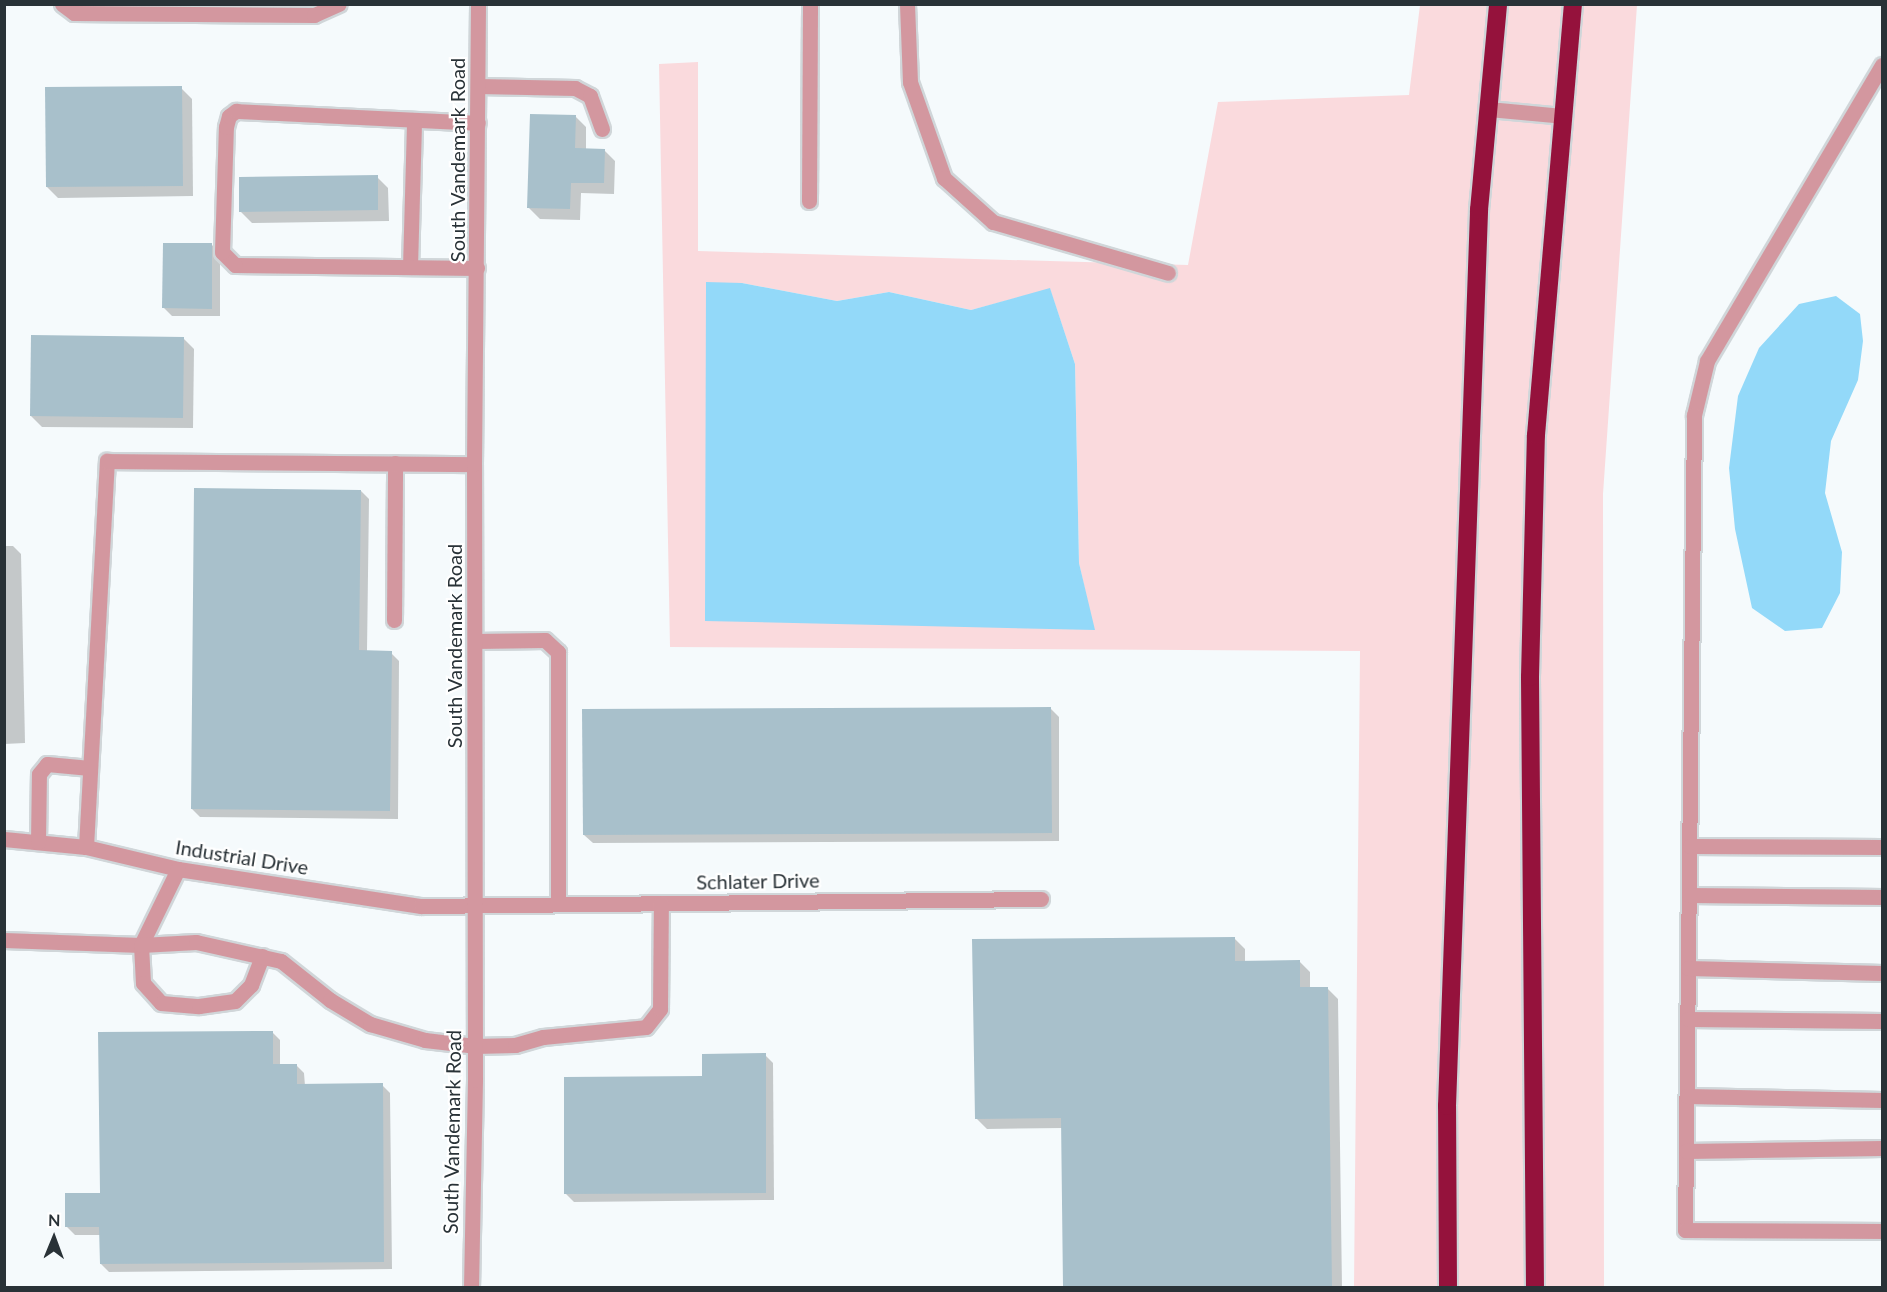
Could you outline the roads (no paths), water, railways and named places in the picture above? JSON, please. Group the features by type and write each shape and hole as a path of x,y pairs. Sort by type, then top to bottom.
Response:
{"highway":[{"path":"1448,1287 1447,1106 1479,210 1498,4"},
{"path":"1535,1287 1531,620 1536,435 1572,4"}],"street":[{"path":"62,4 74,13 314,15 339,4"},
{"name":"South Vandemark Road","path":"471,1287 475,1046 474,464 478,4"},
{"path":"809,201 810,4"},
{"path":"907,4 910,82 944,178 993,222 1168,273"},
{"path":"1882,65 1713,351 1704,372 1694,415 1685,1230 1882,1231"},
{"path":"478,86 575,88 590,96 602,129"},
{"path":"1488,109 1563,116"},
{"path":"477,268 235,265 222,252 226,127 229,116 236,111 478,123"},
{"path":"410,267 414,120"},
{"path":"86,847 107,461 474,464"},
{"path":"394,620 395,464"},
{"path":"475,641 545,640 558,652 558,904"},
{"path":"38,842 39,774 47,764 90,768"},
{"name":"Industrial Drive","path":"4,839 86,847 178,869 421,906 475,905"},
{"path":"1690,846 1882,847"},
{"path":"178,869 141,945 143,983 162,1003 199,1006 235,1001 251,985 262,956"},
{"path":"1689,896 1882,897"},
{"name":"Schlater Drive","path":"475,905 1041,899"},
{"path":"4,940 141,945 196,942 281,961 330,1000 370,1024 425,1040 475,1046 515,1045 543,1037 646,1027 660,1009 661,903"},
{"path":"1688,968 1882,973"},
{"path":"1688,1019 1882,1021"},
{"path":"1687,1096 1882,1100"},
{"path":"1686,1151 1882,1148"}],"water":[{"path":"706,282 742,283 837,301 889,292 971,310 1050,288 1075,364 1079,563 1095,630 705,621"},
{"path":"1836,296 1860,314 1863,341 1858,380 1831,441 1825,493 1842,552 1840,593 1822,628 1785,631 1752,608 1735,529 1729,468 1738,396 1759,348 1799,304"}]}
